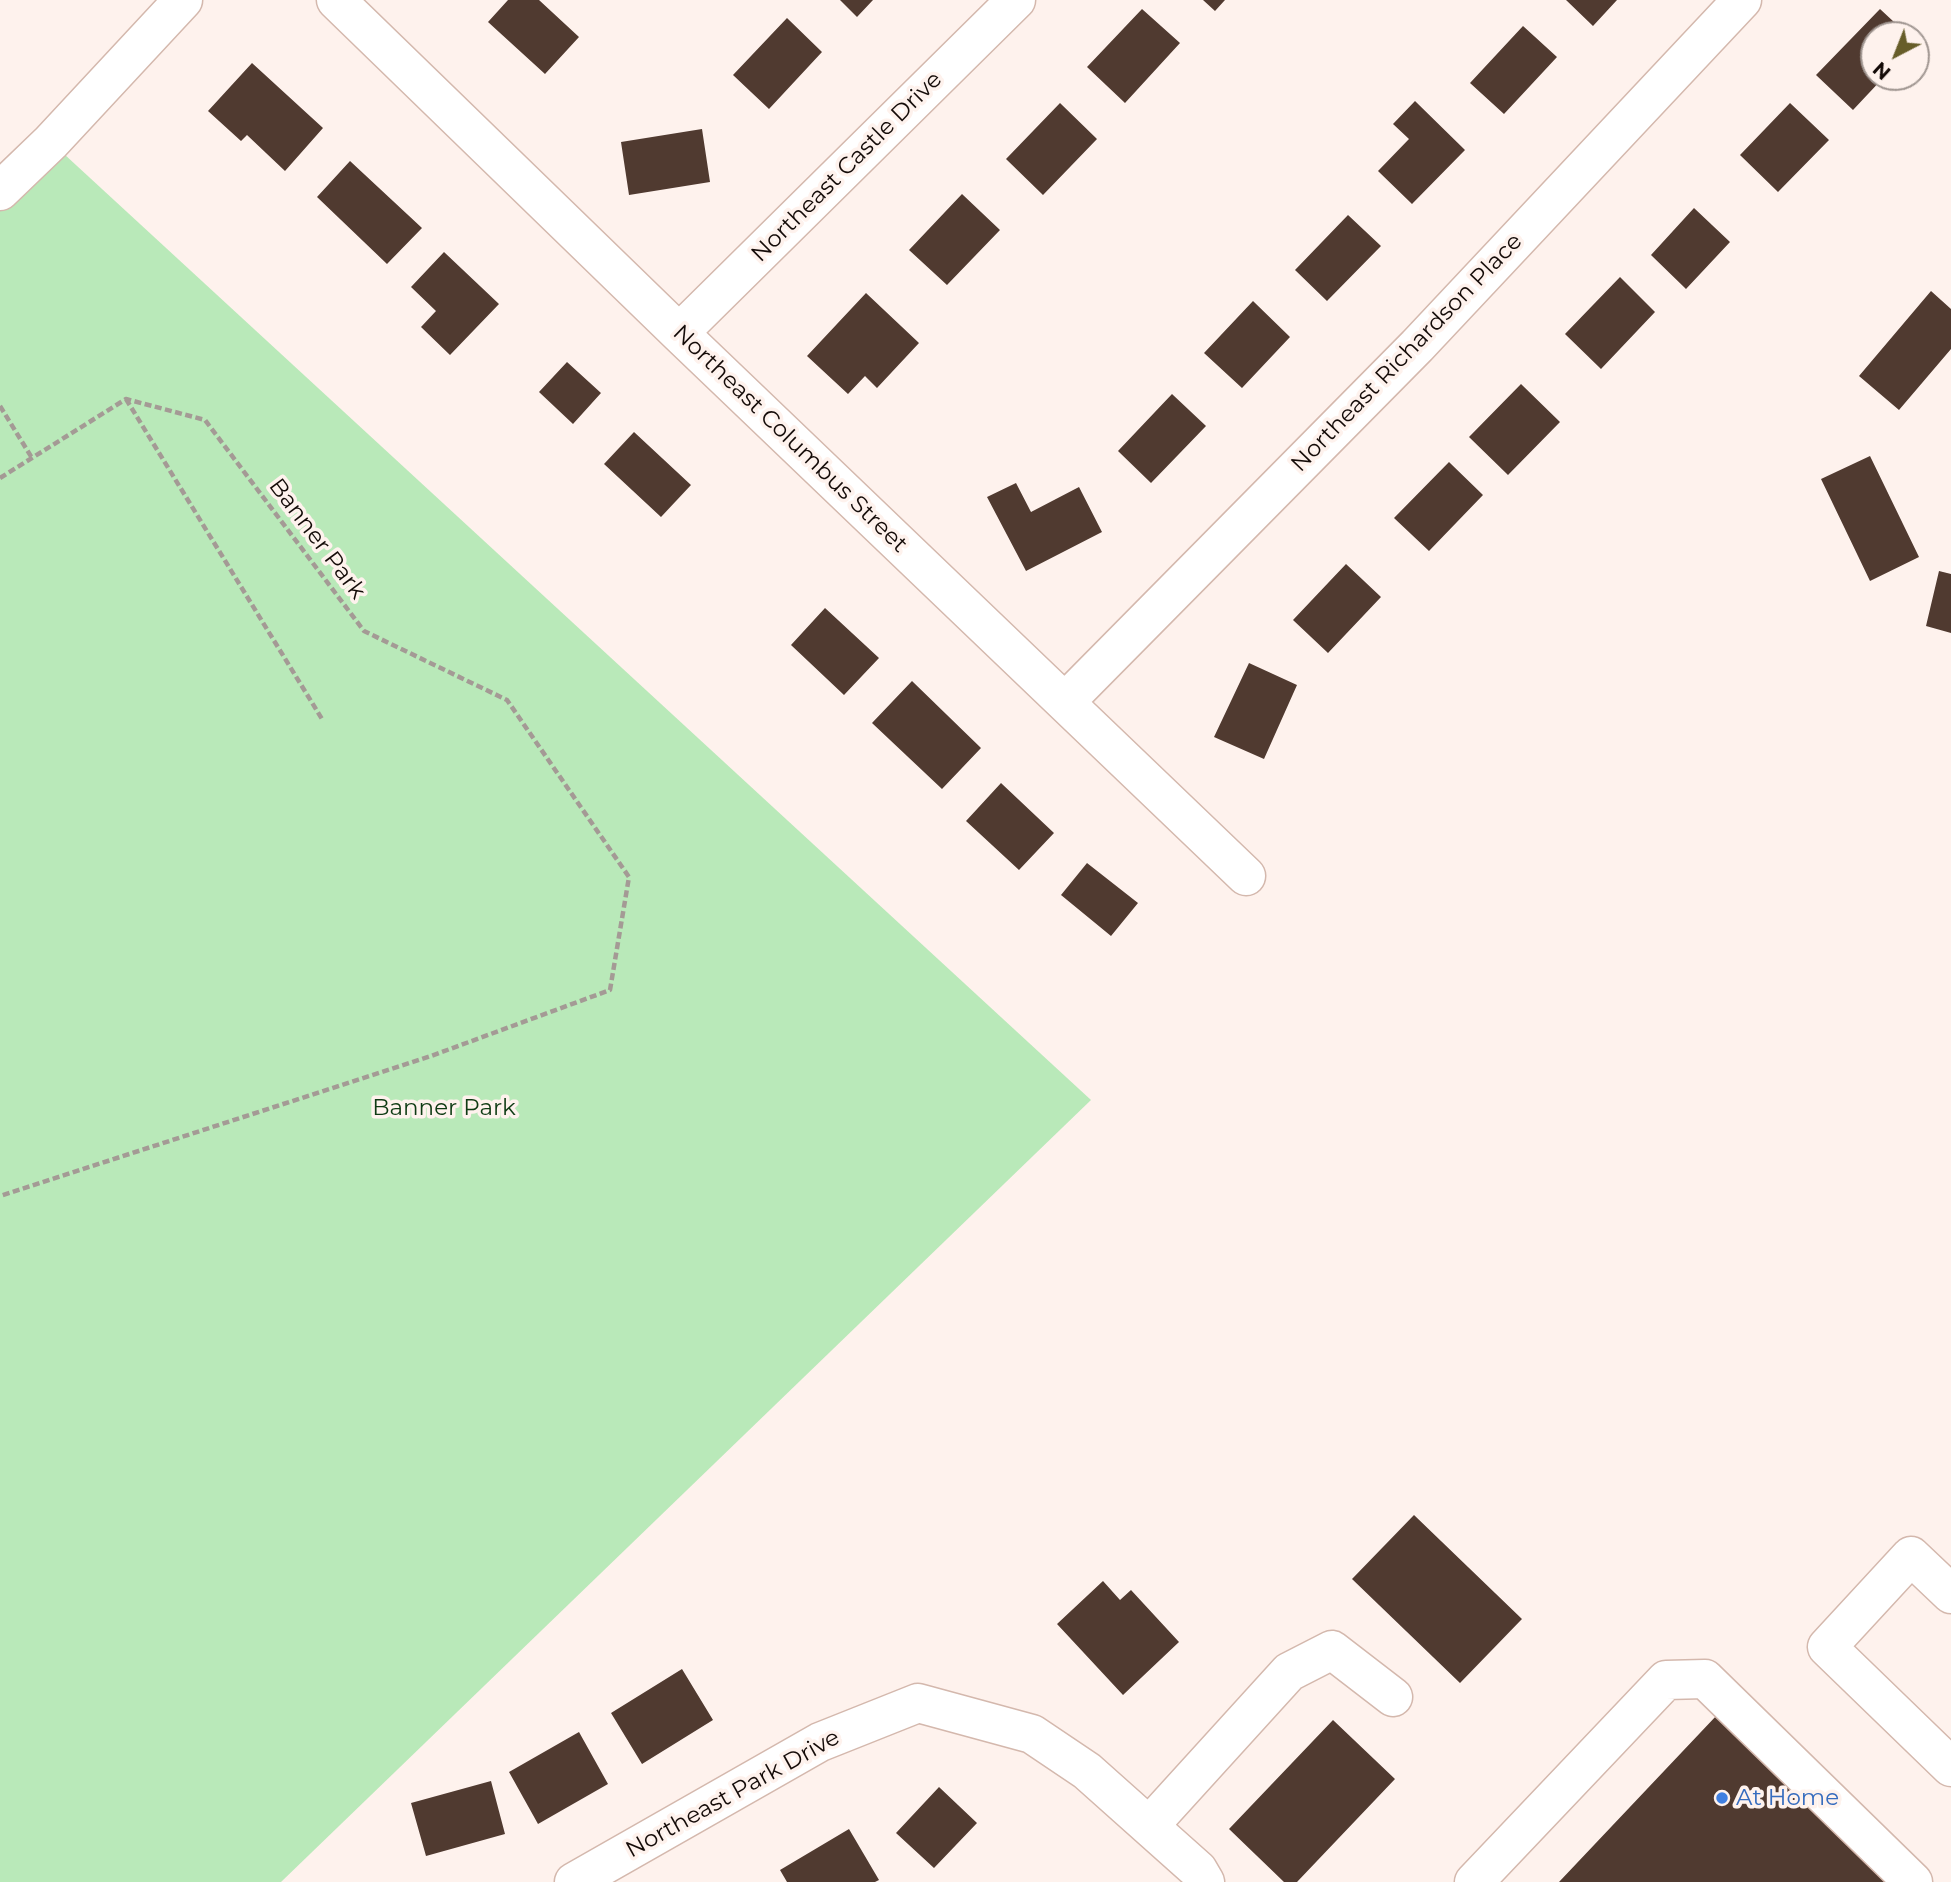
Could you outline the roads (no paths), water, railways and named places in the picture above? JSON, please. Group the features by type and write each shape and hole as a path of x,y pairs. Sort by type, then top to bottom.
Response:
{"street":[{"path":"0,191 51,142 183,0"},
{"name":"Northeast Columbus Street","path":"336,0 1246,876"},
{"name":"Northeast Castle Drive","path":"679,333 1016,0"},
{"name":"Northeast Richardson Place","path":"1066,701 1417,346 1742,0"},
{"path":"1951,1594 1911,1556 1827,1647 1951,1767"},
{"path":"1149,1826 1289,1672 1332,1650 1394,1697"},
{"path":"1474,1882 1665,1680 1705,1679 1913,1882"},
{"name":"Northeast Park Drive","path":"574,1882 820,1742 918,1703 1032,1734 1087,1771 1198,1870 1205,1882"}],"place":[{"name":"At Home","path":"1722,1798"}],"park label":[{"name":"Banner Park","path":"444,1108"}]}
